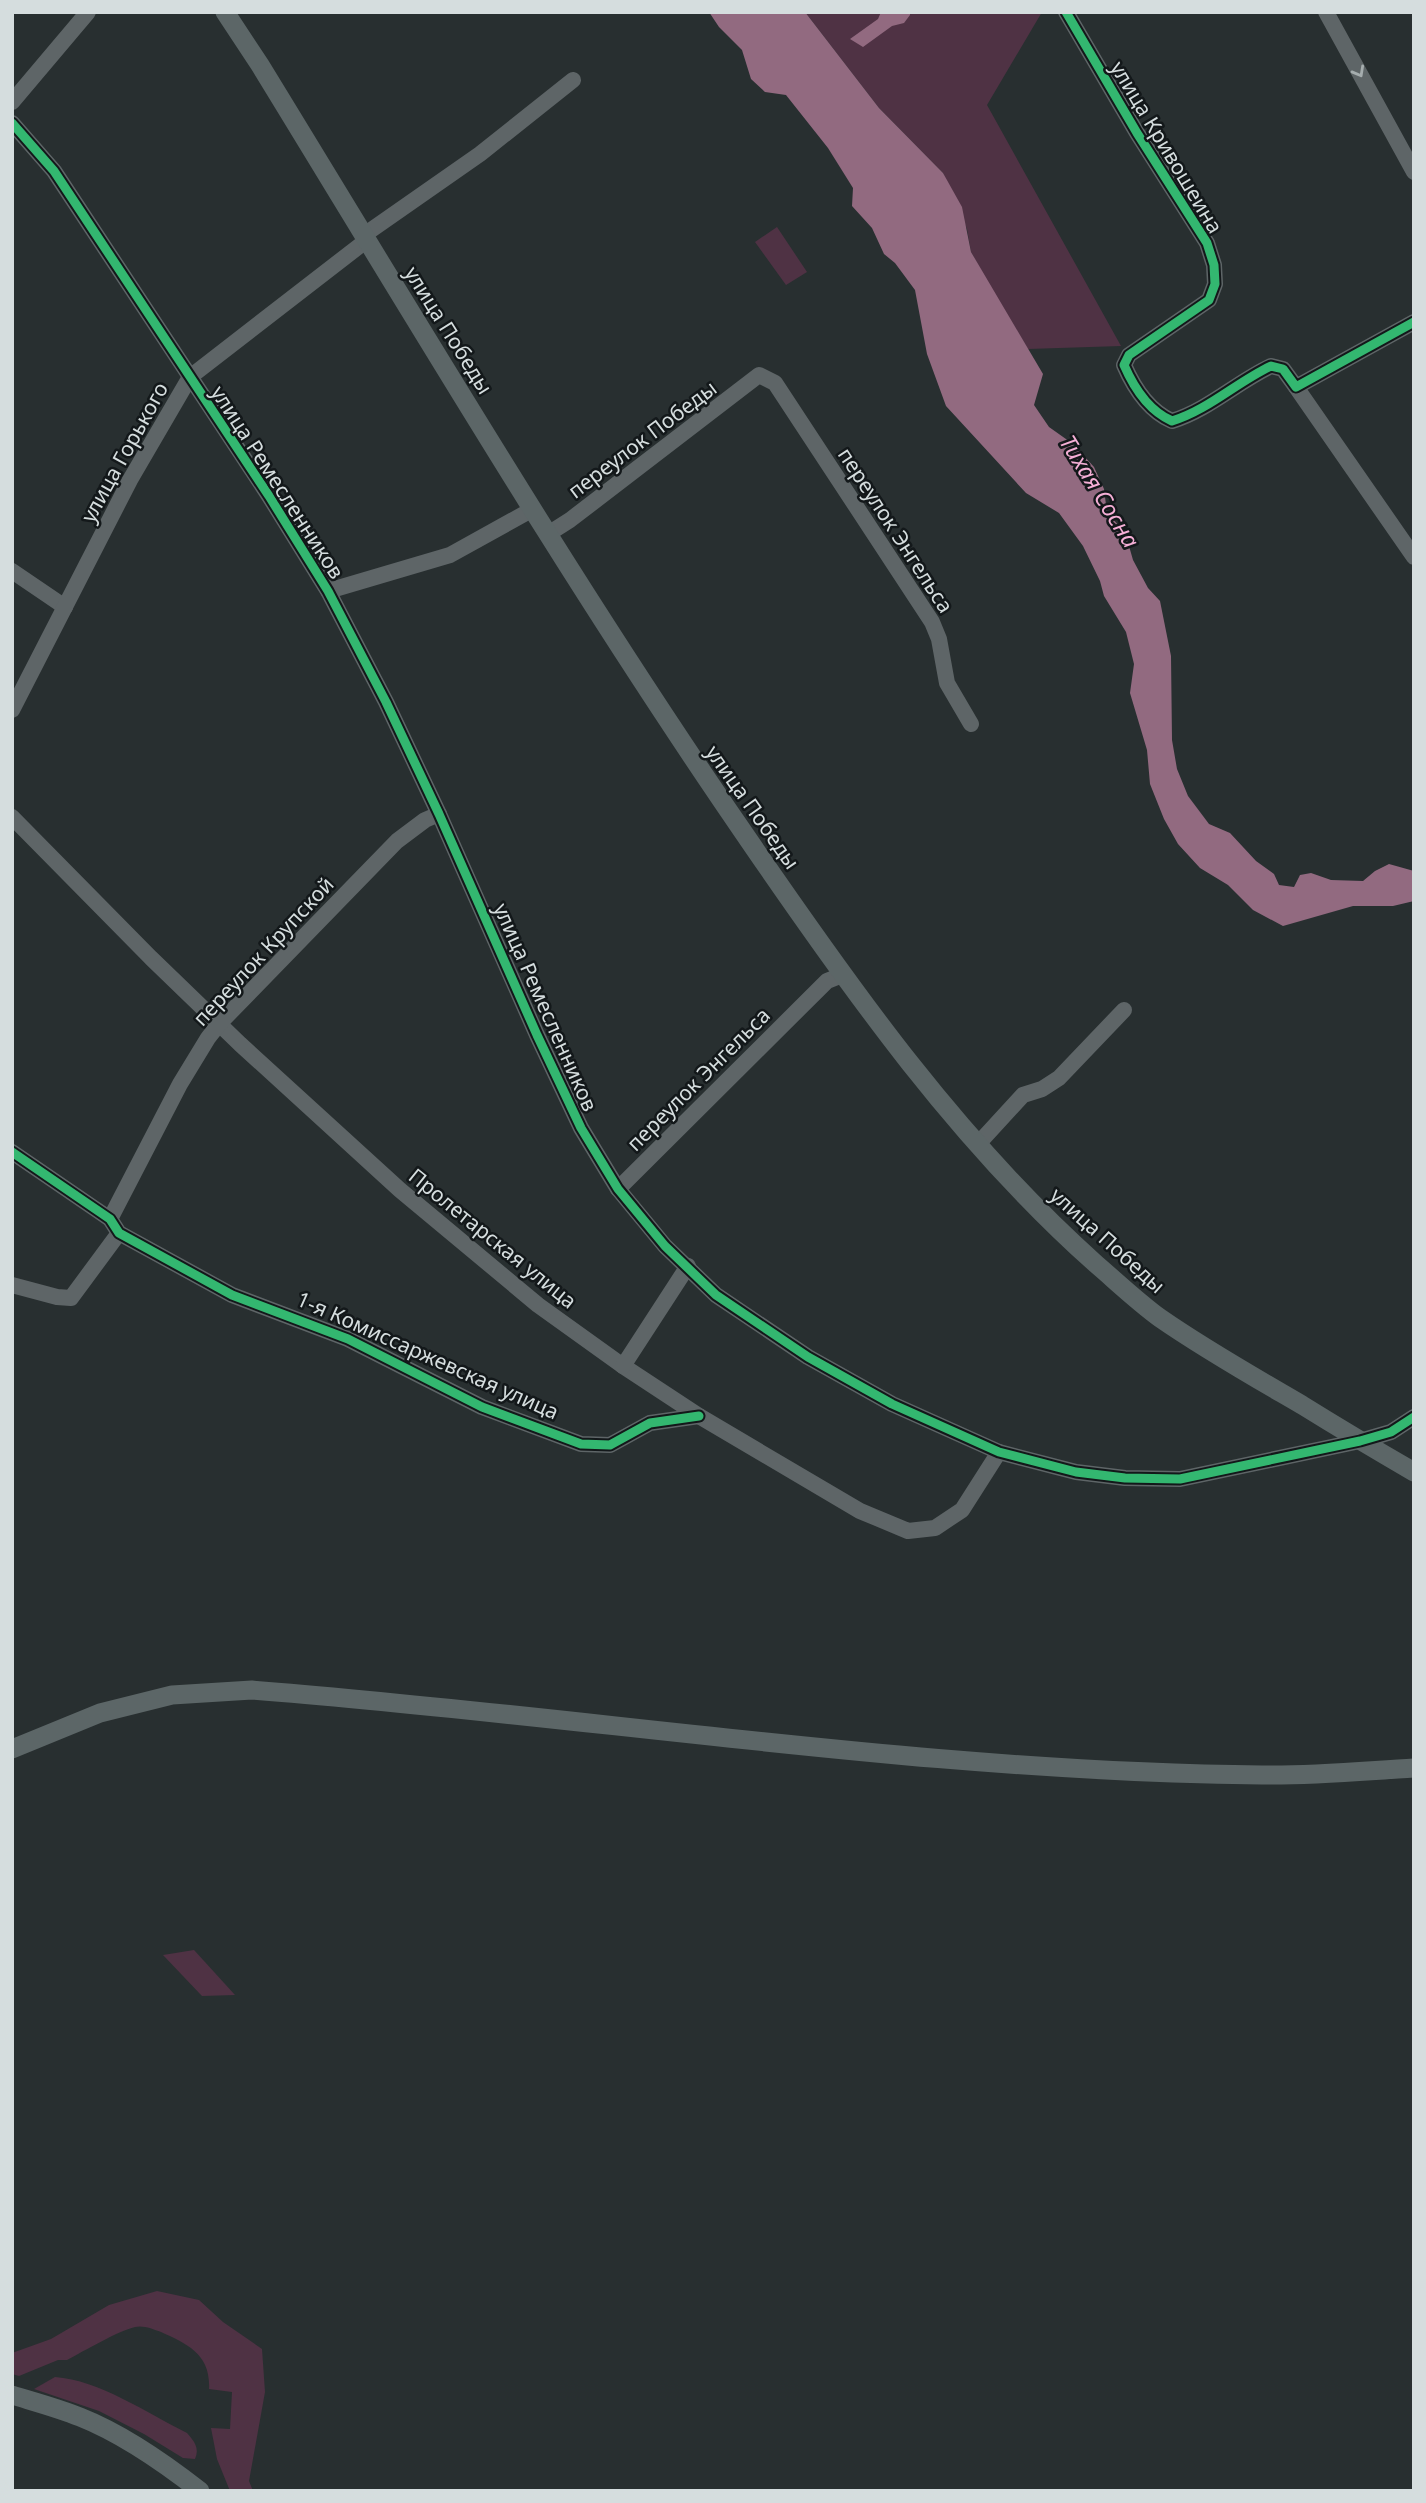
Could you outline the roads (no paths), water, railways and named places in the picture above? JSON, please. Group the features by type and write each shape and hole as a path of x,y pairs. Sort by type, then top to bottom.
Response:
{"main road":[{"name":"улица Победы","path":"225,12 548,534 685,748 842,975 903,1056 1040,1211 1156,1315 1213,1353 1414,1472"},
{"path":"12,1749 100,1713 172,1695 252,1690 910,1756 1129,1772 1265,1775 1414,1768"},
{"path":"12,2395 81,2417 133,2443 200,2491"}],"street":[{"path":"12,102 88,12"},
{"name":"улица Кривошеина","path":"1066,12 1207,243 1214,265 1215,284 1209,300 1129,355 1124,365 1132,382 1158,415 1172,422 1191,416 1251,375 1271,366 1283,369 1414,557"},
{"path":"1325,12 1414,172"},
{"name":"улица Горького","path":"12,710 130,480 190,377 365,237 480,155 573,80"},
{"name":"улица Ремесленников","path":"12,123 54,171 305,551 386,702 575,1116 618,1189 665,1246 716,1294 808,1357 892,1404 999,1452 1076,1472 1125,1478 1180,1479 1391,1433 1414,1417"},
{"path":"1296,387 1414,323"},
{"name":"переулок Победы","path":"548,534 759,375"},
{"name":"переулок Энгельса","path":"759,375 775,383 932,622 939,639 947,683 971,723"},
{"path":"328,592 450,555 533,509"},
{"path":"12,571 65,607"},
{"name":"переулок Крупской","path":"110,1219 180,1084 219,1024 397,841 425,820 439,814"},
{"name":"Пролетарская улица","path":"12,817 219,1024 400,1190 538,1305 699,1416 860,1511 908,1531 935,1528 962,1510 999,1452"},
{"name":"переулок Энгельса","path":"618,1189 827,982 842,975"},
{"path":"978,1144 1023,1095 1042,1089 1059,1079 1125,1010"},
{"name":"1-я Комиссаржевская улица","path":"12,1152 110,1219 119,1233 232,1295 348,1339 482,1407 581,1444 610,1445 650,1423 699,1416"},
{"path":"12,1285 71,1298 119,1233"},
{"path":"623,1366 688,1266"}],"water":[{"name":"Тихая Сосна","path":"709,12 805,12 879,108 943,173 962,207 971,252 1043,374 1034,405 1049,427 1073,444 1094,467 1104,489 1107,513 1125,532 1133,560 1148,588 1160,601 1171,656 1172,740 1177,769 1188,796 1209,824 1230,833 1256,861 1274,874 1279,885 1294,887 1300,875 1311,873 1331,880 1363,881 1389,864 1414,871 1414,901 1393,906 1353,906 1283,926 1253,910 1228,885 1200,868 1178,844 1164,819 1150,784 1147,750 1130,693 1134,664 1126,632 1104,596 1100,581 1083,546 1059,513 1026,493 946,406 927,354 915,290 895,263 884,254 872,228 852,206 853,188 828,148 786,95 765,92 751,79 742,50 719,27"},
{"path":"881,12 910,12 910,15 904,23 892,26 863,47 850,39 878,19"}]}
